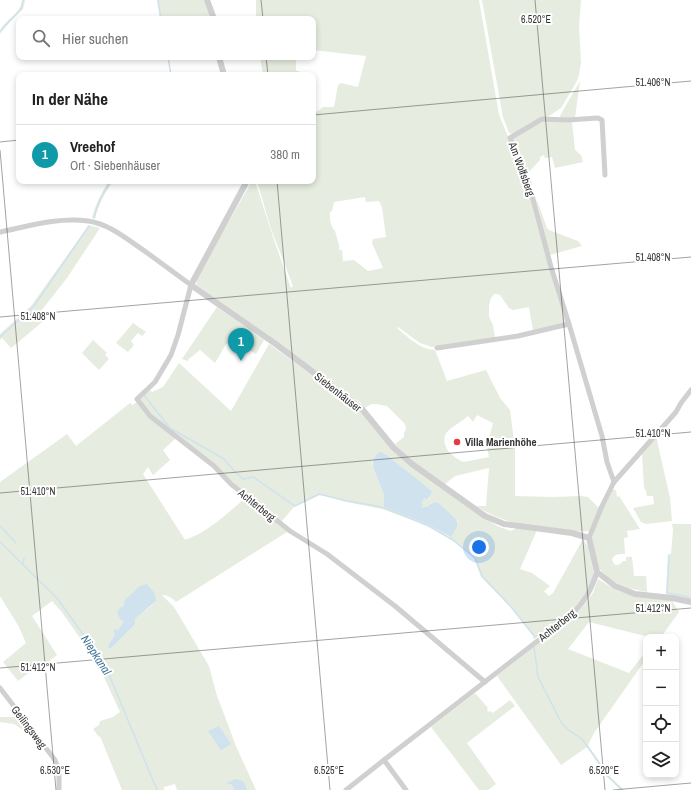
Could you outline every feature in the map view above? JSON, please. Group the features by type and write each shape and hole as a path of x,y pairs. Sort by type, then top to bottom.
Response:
{"street":[{"path":"207,0 213,16"},
{"path":"221,60 223,72"},
{"name":"Am Wolfsberg","path":"605,175 602,120 598,118 568,120 542,119 510,138 529,184 551,267 602,436 607,462 614,482"},
{"path":"0,232 53,221 88,221 104,226 121,234 191,284 245,184"},
{"name":"Siebenhäuser","path":"191,284 362,409 394,447 412,464 485,516 504,524 572,533 589,538"},
{"name":"Achterberg","path":"191,284 178,335 171,355 155,382 137,399 142,406 150,416 214,466 231,484 290,531 328,554 395,606 485,682"},
{"path":"437,348 518,336 569,324"},
{"path":"691,390 676,412 614,482 589,538 597,572 615,586 635,594 672,598 691,602"},
{"name":"Achterberg","path":"346,790 571,615 581,605 594,583 597,572"},
{"name":"Geilingsweg","path":"0,688 55,760 59,770 59,790"},
{"path":"384,760 406,790"}],"shaded area":[{"path":"22,0 25,0 23,9 0,34 2,27 20,8"},
{"path":"157,0 204,0 211,16 160,16"},
{"path":"256,0 479,0 499,115 527,182 568,323 533,331 529,307 513,310 509,308 500,295 494,294 489,305 489,317 493,325 495,338 432,347 420,343 398,327 397,328 419,345 435,350 447,381 486,370 500,398 510,410 515,449 515,496 588,497 599,508 590,531 567,531 526,526 486,512 476,506 486,506 489,468 455,476 445,484 414,463 395,444 404,437 406,429 405,424 387,406 371,404 365,408 360,402 346,394 197,285 196,279 250,184 256,184 274,240 291,288 293,286 271,229 258,184 316,184 316,111 323,107 334,107 338,85 341,83 358,87 366,56 316,50 316,16 256,16","holes":["365,197 366,202 379,201 382,207 386,237 373,239 372,243 383,268 368,271 354,260 343,261 342,250 339,250 335,231 330,220 330,212 332,211 334,202","477,415 493,423 487,447 489,457 464,462 450,453 444,440 445,434 468,416 473,422"]},
{"path":"482,0 581,0 579,26 581,63 577,81 561,108 549,116 539,119 513,134 509,133 503,117"},
{"path":"260,60 296,60 296,71 299,72 262,72"},
{"path":"580,81 575,118 559,119 562,112"},
{"path":"544,121 572,122 575,150 581,155 583,162 555,168 552,157 545,158 544,155 540,157 540,160 527,174 512,139 523,131"},
{"path":"107,184 111,184 102,199 95,219 92,218 95,208"},
{"path":"536,197 547,228 578,241 582,246 550,255"},
{"path":"88,225 100,228 67,278 41,311 47,318 11,348 2,338 0,340 0,334 31,306"},
{"path":"217,307 264,340 256,354 235,342 226,344 215,363 200,350 189,358 188,361 182,359"},
{"path":"133,323 146,332 142,336 138,333 131,341 134,345 128,352 116,343"},
{"path":"93,340 107,353 105,355 109,359 99,370 82,353"},
{"path":"269,344 356,407 392,447 476,512 497,526 511,531 518,527 537,530 520,569 532,573 550,586 544,591 549,596 553,593 583,539 588,547 594,574 588,590 574,610 535,638 512,608 481,577 474,558 453,541 429,527 382,509 320,495 294,507 281,522 148,412 139,399 150,390 152,392 163,387 179,363 231,411","holes":["377,454 432,491 431,495 428,500 425,498 420,503 421,507 425,508 432,503 437,502 456,519 458,522 450,537 429,525 384,507 384,495 372,463"]},
{"path":"137,402 150,417 176,438 163,450 170,460 153,475 148,467 143,474 185,540 202,532 245,498 287,532 176,602 170,597 162,595 174,607 209,666 217,696 235,744 256,790 248,790 247,787 227,783 232,785 234,790 177,790 175,784 164,787 164,790 122,790 100,736 99,737 93,729 99,725 100,721 113,717 120,712 97,662 61,611 52,601 32,616 57,655 43,666 41,663 18,681 3,662 26,643 19,627 0,596 0,482 67,434 76,446 130,403 133,405","holes":["156,602 135,619 108,646 115,634 113,631 116,628 118,631 124,622"]},
{"path":"656,436 670,498 672,521 646,524 641,522 633,508 654,504 653,496 647,496 644,488 642,453"},
{"path":"612,490 616,490 617,497 619,496 640,529 627,531 628,537 624,538 625,554 616,555 612,560 615,565 618,565 623,561 626,561 626,557 632,557 634,576 646,576 647,592 628,588 610,580 598,567 592,538 603,507"},
{"path":"672,524 691,524 691,600 666,594 668,554 671,554"},
{"path":"598,579 616,590 635,596 672,601 679,612 663,634 643,634 643,636 589,622 568,649 629,673 643,655 643,663 594,733 588,745 608,775 624,790 621,790 606,776 587,747 561,765 497,676 580,610 593,593"},
{"path":"475,693 488,708 488,712 490,711 493,713 510,700 515,706 467,743 496,784 488,790 479,790 431,727"},
{"path":"0,717 19,717 34,737 14,724 0,722"}],"water":[{"path":"380,452 385,454 432,491 427,500 425,498 421,503 423,505 421,507 426,507 434,502 439,503 456,519 457,526 451,537 429,525 384,507 384,495 373,467 374,458"},
{"path":"147,584 155,594 156,601 135,619 135,624 110,649 108,646 115,634 113,631 116,628 118,630 124,622 120,619 117,612 121,607 123,607 125,600 140,586"},
{"path":"219,726 231,744 221,750 208,731"},
{"path":"236,779 243,781 248,790 234,790 232,785 226,783"}],"waterway":[{"path":"0,31 21,9 23,0"},
{"path":"158,0 161,16"},
{"path":"168,60 170,72"},
{"path":"94,218 97,208 109,184"},
{"path":"0,337 34,306 89,226"},
{"path":"143,394 170,428 224,459 243,479 253,477 295,506 319,494 382,507 429,526 453,540 475,558 482,576 512,608 534,636"},
{"path":"0,526 16,543"},
{"name":"Niepkanal","path":"0,542 57,598 105,665 157,790"},
{"path":"669,556 667,593 691,598"},
{"name":"Niepkanal","path":"23,564 24,558"},
{"path":"589,587 594,574"},
{"path":"534,638 572,611"},
{"path":"534,647 538,677 561,722 567,729 582,739 606,774 622,790"}],"place":[{"name":"Vreehof","path":"241,361"},
{"name":"Villa Marienhöhe","path":"457,442"}]}
